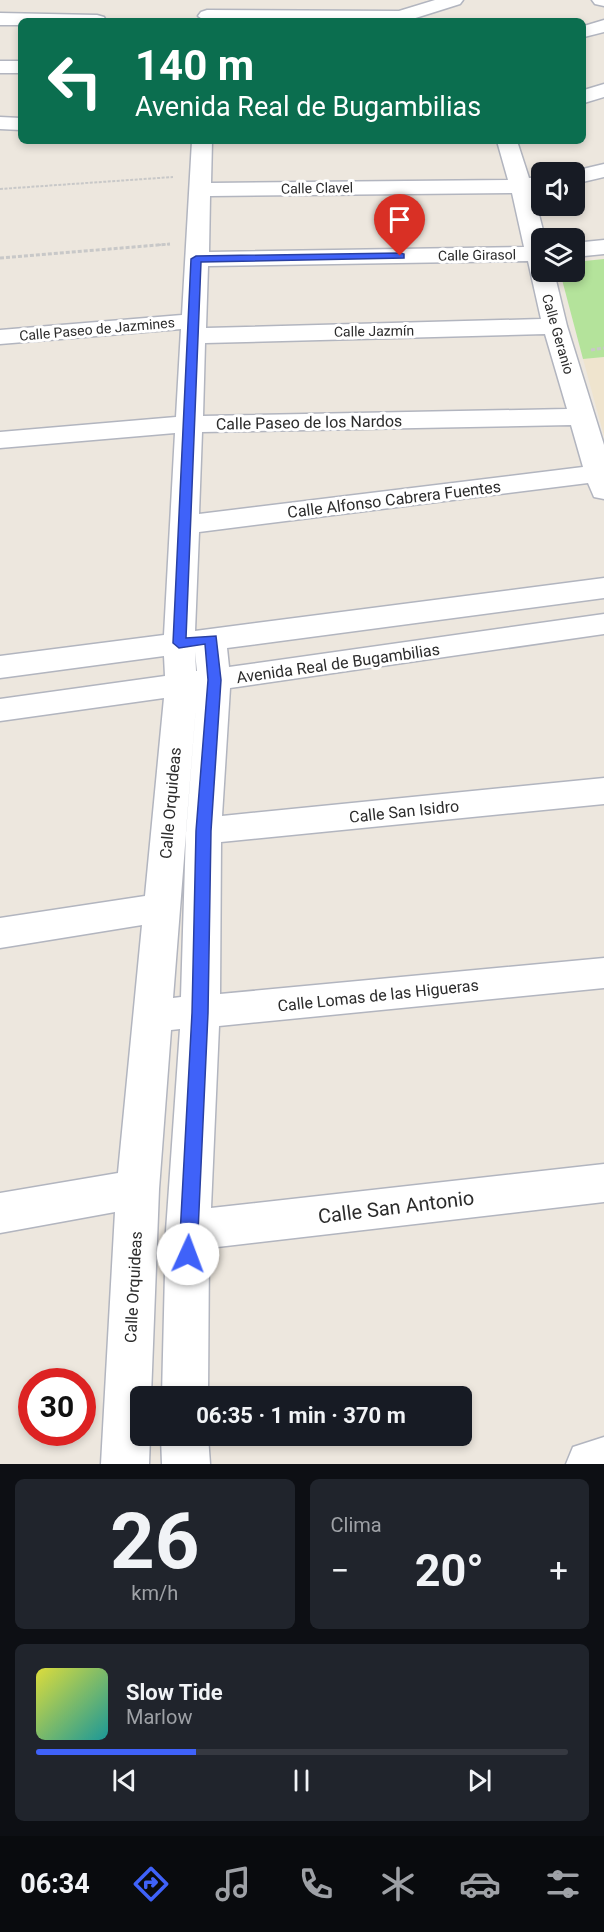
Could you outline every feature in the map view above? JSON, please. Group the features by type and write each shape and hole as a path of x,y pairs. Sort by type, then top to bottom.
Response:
{"street":[{"path":"384,0 401,18"},
{"path":"405,18 454,0"},
{"path":"207,12 374,18"},
{"path":"0,19 18,19"},
{"path":"586,31 604,26"},
{"path":"0,67 18,68"},
{"path":"586,96 604,90"},
{"path":"0,123 18,124"},
{"name":"Calle Orquideas","path":"185,1386 188,1231 200,1013 204,831 195,641 184,525 202,144"},
{"name":"Calle Geranio","path":"509,144 531,184"},
{"path":"585,175 604,170"},
{"name":"Calle Clavel","path":"200,183 531,184"},
{"path":"585,249 604,247"},
{"name":"Calle Girasol","path":"197,250 531,254"},
{"name":"Calle Geranio","path":"545,282 555,326 603,479"},
{"name":"Calle Jazmín","path":"193,328 555,326"},
{"name":"Calle Paseo de Jazmines","path":"0,337 193,328"},
{"name":"Calle Paseo de los Nardos","path":"0,441 189,424 582,417"},
{"name":"Calle Alfonso Cabrera Fuentes","path":"184,525 603,479"},
{"path":"0,667 604,588"},
{"name":"Avenida Real de Bugambilias","path":"0,710 604,624"},
{"name":"Calle Orquideas","path":"124,1464 138,1189 160,908 197,682"},
{"name":"Calle San Isidro","path":"204,831 604,791"},
{"path":"0,933 160,908"},
{"name":"Calle Lomas de las Higueras","path":"152,1016 604,973"},
{"name":"Calle San Antonio","path":"188,1231 604,1183"},
{"path":"0,1213 138,1189"},
{"path":"185,1446 186,1464"},
{"path":"590,1464 604,1461"}],"path":[{"path":"0,189 200,183"},
{"path":"0,258 197,250"}],"shaded area":[{"path":"604,357 604,436 583,359"}],"green space":[{"path":"604,259 604,357 583,359 563,282 585,282 585,261"}],"route":[{"path":"188,1254 200,1013 204,831 214,680 211,639 179,643 196,259 400,256"}]}
